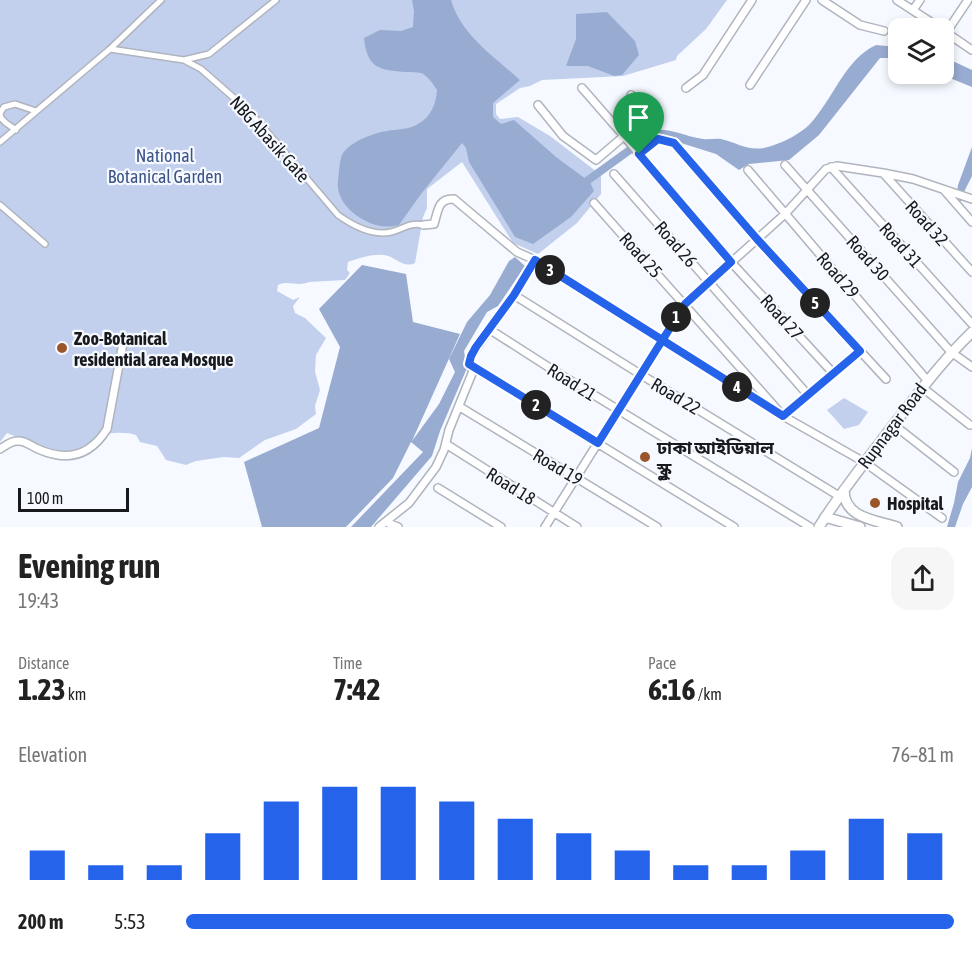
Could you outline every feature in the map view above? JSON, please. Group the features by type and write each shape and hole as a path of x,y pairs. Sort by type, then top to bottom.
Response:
{"street":[{"path":"0,142 110,49 160,0"},
{"path":"184,60 209,54 276,0"},
{"path":"686,88 703,75 752,0"},
{"path":"750,85 806,0"},
{"path":"822,0 860,25 884,31"},
{"path":"897,0 924,18"},
{"path":"913,10 920,0"},
{"path":"953,18 968,0"},
{"path":"954,38 972,50"},
{"name":"NBG Abasik Gate","path":"110,49 184,60 201,69 251,113 315,190 338,214 354,226 390,233 414,223 423,225"},
{"name":"Road 27","path":"582,88 731,262 833,373"},
{"path":"538,105 563,136 596,160 651,116 630,95"},
{"path":"16,130 1,118 0,113 4,107 15,104 36,111"},
{"path":"639,154 658,139 674,143 757,239 886,379"},
{"name":"Road 30","path":"785,165 951,352 972,367"},
{"path":"545,527 685,304 785,214 826,169 831,167 913,179 972,199"},
{"name":"Road 31","path":"831,167 972,324"},
{"name":"Road 29","path":"748,170 925,384 970,425"},
{"name":"Road 32","path":"883,173 972,272"},
{"name":"Road 26","path":"614,174 808,396"},
{"path":"942,188 972,222"},
{"path":"423,225 434,224 441,202 447,198 454,199 517,252 535,260 783,416 864,462 942,518"},
{"name":"Road 25","path":"594,203 783,416"},
{"path":"0,205 45,244"},
{"path":"382,524 391,519 409,502 436,467 446,444 448,430 460,407 473,371 469,364 471,356 514,295 535,260"},
{"name":"Road 22","path":"514,295 640,374 842,493"},
{"name":"Road 21","path":"489,329 810,527"},
{"name":"Rupnagar Road","path":"819,527 864,462 925,384 951,352 972,332"},
{"path":"0,449 15,441 25,441 46,453 78,455 100,441 107,429 123,343"},
{"path":"783,416 860,351"},
{"path":"469,364 734,527"},
{"name":"Road 19","path":"460,407 657,527"},
{"path":"894,425 954,472"},
{"name":"Road 18","path":"446,444 577,527"},
{"path":"438,488 501,527"},
{"path":"842,493 846,504 852,511 897,527"},
{"path":"825,517 860,527"},
{"path":"382,524 398,527"}],"green space":[{"name":"National Botanical Garden","path":"0,0 727,0 706,29 677,56 676,60 623,76 542,80 520,88 496,104 496,114 500,119 518,117 550,136 601,175 601,194 577,223 538,254 513,243 462,162 427,189 427,208 423,217 415,263 403,263 384,255 370,256 348,262 347,270 350,273 345,280 278,285 277,291 293,300 300,297 293,306 295,313 305,318 326,338 316,355 315,372 320,390 315,406 316,414 296,429 265,440 239,458 224,457 196,461 186,465 166,460 157,446 140,442 136,435 128,433 104,435 79,451 68,453 44,449 7,433 0,442"},
{"path":"844,398 868,412 859,425 844,429 827,410"}],"shaded area":[{"path":"412,0 451,0 462,24 471,35 520,80 493,103 493,117 501,124 514,120 556,157 590,182 594,191 571,217 533,244 515,237 469,162 466,148 462,143 399,225 382,226 368,222 345,204 339,193 339,167 341,158 348,148 374,134 414,126 426,118 434,105 437,90 426,76 421,73 382,69 372,62 366,48 364,38 380,30 401,31 413,27"},
{"path":"607,12 635,41 639,55 622,75 614,76 588,66 566,66 576,39 576,14"},
{"path":"876,45 888,46 888,58 880,58 819,135 789,160 749,164 739,170 716,154 662,137 638,152 630,142 649,131 665,130 703,139 721,139 759,149 778,144 809,125 847,70 865,52"},
{"path":"954,62 972,70 972,87 954,80"},
{"path":"972,147 972,176 963,194 957,192 958,185"},
{"path":"515,257 525,266 498,306 487,312 464,351 467,368 440,431 432,456 371,527 351,527 423,452 411,442 393,478 346,527 262,527 244,462 319,428 340,347 319,309 362,265 406,274 413,322 460,334 412,441 439,404 455,372 449,359 467,322 490,295 509,261"},
{"path":"972,448 972,487 955,527 947,527 958,482 970,458"}],"waterway":[{"path":"580,186 638,144"}],"place":[{"name":"Zoo-Botanical residential area Mosque","path":"62,348"},
{"name":"ঢাকা আইডিয়াল স্কুল","path":"645,457"},
{"name":"Hospital","path":"875,503"}],"route":[{"path":"639,154 658,139 674,143 757,239 860,351 783,416 663,339 535,260 514,295 476,347 469,364 598,443 618,410 663,339 665,336 685,304 731,262 639,154"}]}
